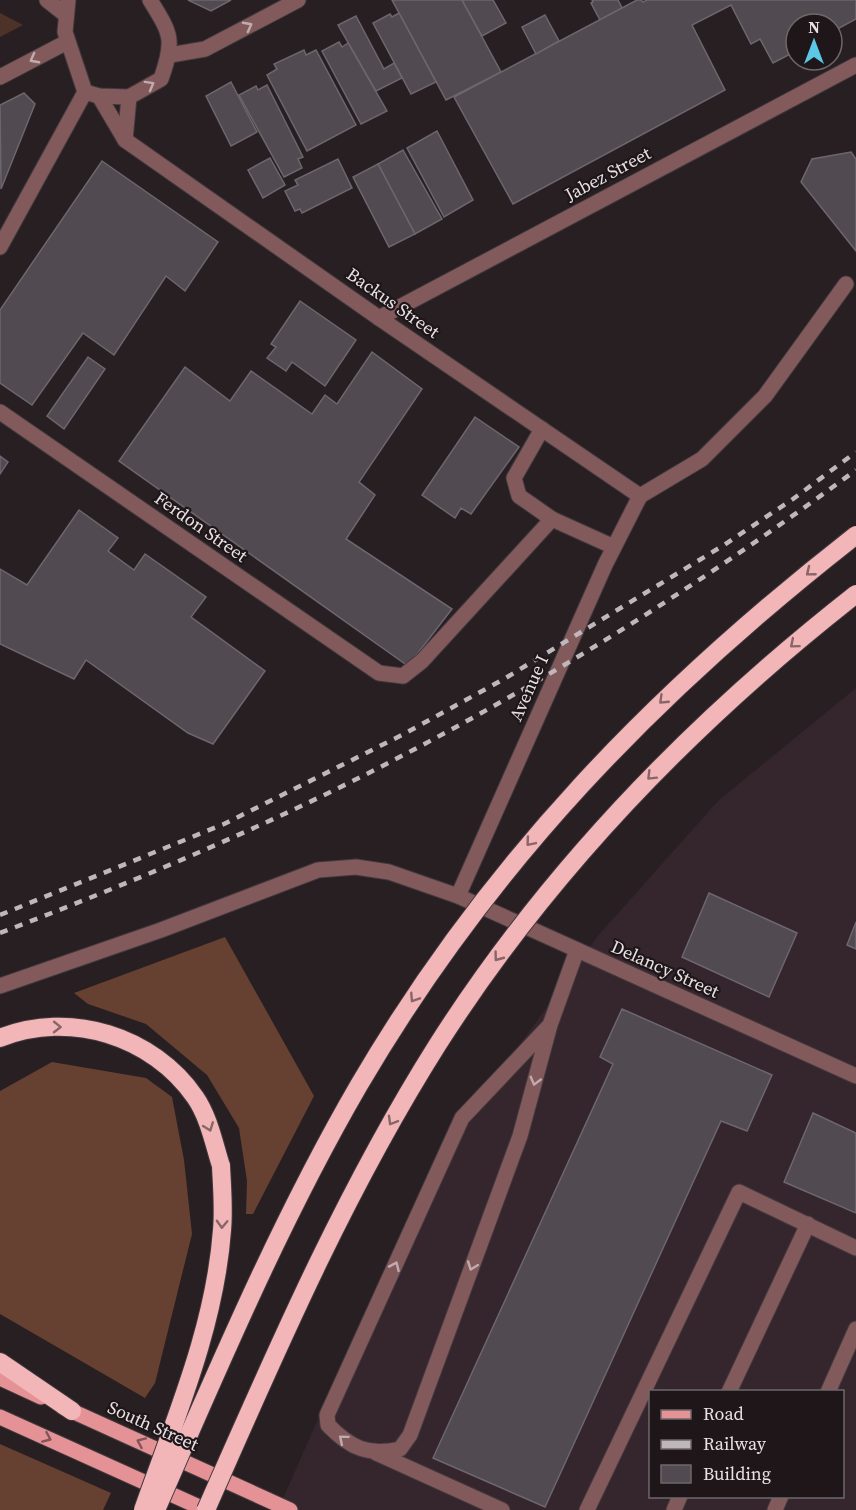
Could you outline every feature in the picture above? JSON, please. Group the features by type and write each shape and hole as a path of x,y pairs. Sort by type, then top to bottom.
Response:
{"highway":[{"path":"156,1510 236,1330 314,1168 360,1084 438,962 525,848 555,812 621,742 724,644 856,535"},
{"path":"206,1510 281,1340 344,1210 418,1078 491,966 581,853 646,781 749,683 856,594"},
{"path":"0,1038 12,1033 51,1026 96,1030 132,1042 167,1064 196,1098 210,1129 221,1166 222,1229 213,1292 195,1359 144,1510"},
{"path":"0,1362 72,1411"}],"main road":[{"name":"South Street","path":"0,1378 290,1510"},
{"path":"0,1417 206,1510"}],"street":[{"path":"47,0 67,7 65,32 67,42 92,94 125,140"},
{"path":"92,94 129,97 161,79 170,54 168,30 150,0"},
{"path":"170,54 205,49 298,0"},
{"path":"0,77 67,42"},
{"name":"Jabez Street","path":"379,318 856,65"},
{"path":"0,247 92,94"},
{"path":"125,140 129,97"},
{"name":"Backus Street","path":"125,140 639,496"},
{"path":"639,496 702,459 765,396 846,284"},
{"name":"Ferdon Street","path":"0,412 379,673 403,676 422,661 552,519"},
{"path":"542,429 514,478 519,496 552,519 614,547"},
{"name":"Avenue I","path":"458,896 639,496"},
{"name":"Delancy Street","path":"0,986 161,930 318,870 356,867 389,872 458,896 856,1076"},
{"path":"373,1452 400,1449 410,1434 520,1136 550,1025 577,950"},
{"path":"502,1510 373,1452 353,1447 328,1425 327,1415 462,1118 550,1025"},
{"path":"587,1510 739,1192 856,1248"},
{"path":"730,1390 808,1224"},
{"path":"829,1390 856,1329"}],"shaded area":[{"path":"0,13 23,25 0,37"},
{"path":"856,688 856,1510 278,1510 334,1383 476,1106 597,937 718,801"},
{"path":"225,937 314,1096 253,1214 246,1214 247,1181 239,1128 207,1075 146,1024 88,1004 74,993"},
{"path":"52,1062 146,1078 172,1097 184,1160 192,1234 155,1383 145,1398 0,1314 0,1091"},
{"path":"0,1444 111,1493 103,1510 0,1510"}],"building":[{"path":"188,0 231,0 211,11"},
{"path":"392,0 462,0 501,72 446,100"},
{"path":"462,0 493,0 506,23 482,36"},
{"path":"592,0 618,0 622,8 600,20 591,3"},
{"path":"637,0 643,2 647,0 856,0 856,19 844,26 844,12 784,12 784,57 773,63 760,39 751,44 731,5 692,25 725,90 513,204 454,97"},
{"path":"399,13 436,82 411,94 373,23 390,14 392,17"},
{"path":"545,15 559,41 536,54 522,27"},
{"path":"356,16 384,69 394,63 402,78 376,91 338,25"},
{"path":"339,42 342,47 348,43 387,111 361,124 322,51"},
{"path":"304,50 306,55 316,50 356,125 307,151 267,75 277,69 274,64"},
{"path":"231,82 257,132 231,146 206,96"},
{"path":"267,85 303,157 298,159 302,168 284,177 239,95 256,86 258,90"},
{"path":"24,93 35,104 1,189 0,105"},
{"path":"437,131 473,200 444,217 407,148"},
{"path":"403,150 442,219 415,234 378,164"},
{"path":"851,152 856,159 856,251 801,182 812,159"},
{"path":"270,158 285,185 263,198 248,170"},
{"path":"338,159 352,188 302,213 300,209 295,211 285,191 298,185 295,180"},
{"path":"102,161 218,242 185,291 166,276 114,355 83,333 32,405 0,383 0,310"},
{"path":"378,164 415,234 389,247 353,177"},
{"path":"300,301 356,340 325,386 292,362 286,371 267,358 276,347 271,344"},
{"path":"372,352 422,389 359,482 375,495 346,539 452,609 408,666 119,461 185,367 230,401 251,371 312,414 325,395 337,404"},
{"path":"88,357 105,369 64,429 47,416"},
{"path":"475,417 519,447 471,514 461,508 455,518 422,495"},
{"path":"0,456 8,462 0,474"},
{"path":"79,510 118,538 108,551 134,570 145,554 206,597 191,617 265,671 213,744 188,733 86,660 74,679 0,644 0,569 27,585"},
{"path":"709,893 797,933 769,997 682,957"},
{"path":"856,922 856,949 847,945"},
{"path":"622,1009 772,1075 747,1131 721,1121 545,1507 433,1458 613,1064 600,1057"},
{"path":"813,1113 856,1133 856,1213 784,1182"}],"railway":[{"path":"0,915 224,824 402,735 504,679 724,545 793,499 856,452"},
{"path":"0,933 105,892 261,825 413,750 527,687 639,619 803,509 856,470"}]}
